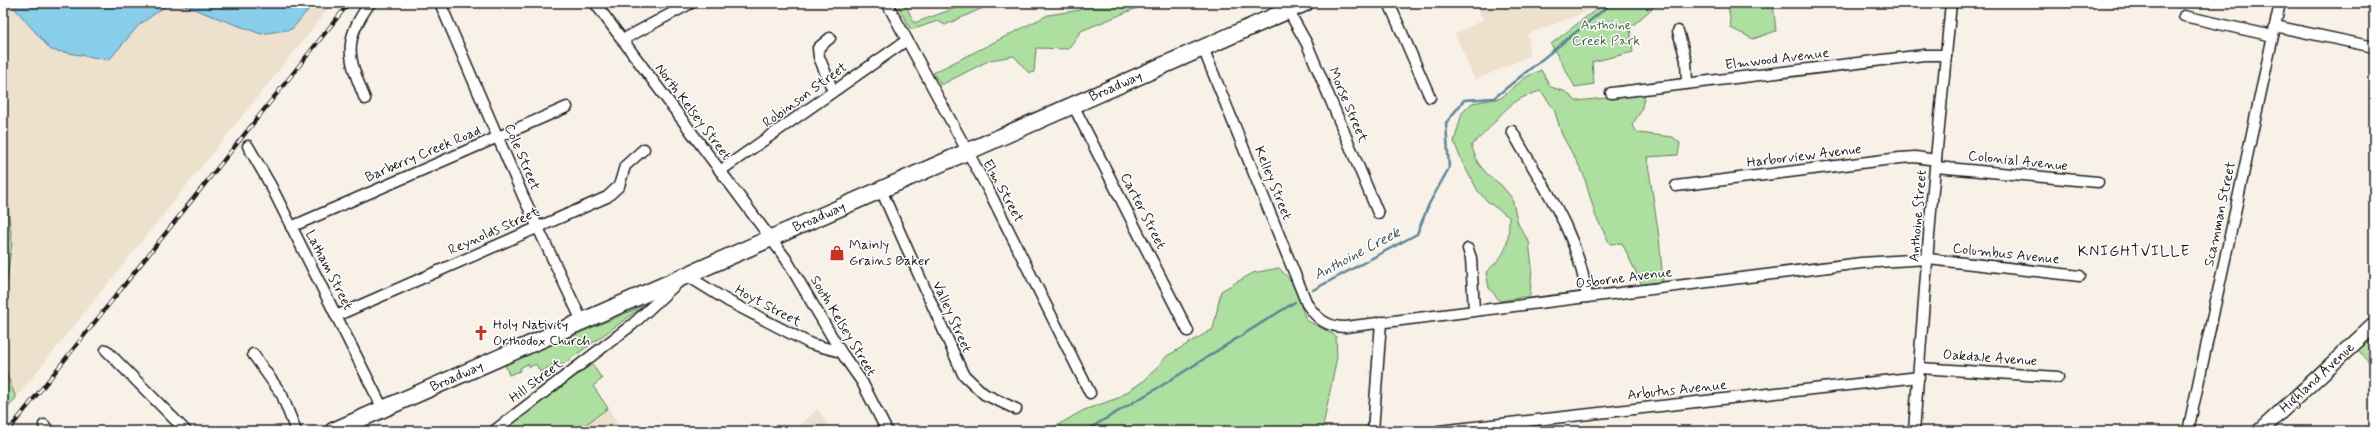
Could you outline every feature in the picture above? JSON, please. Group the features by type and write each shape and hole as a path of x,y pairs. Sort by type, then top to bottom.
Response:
{"main road":[{"name":"Broadway","path":"333,431 1305,3"}],"street":[{"path":"365,99 353,70 350,50 358,20 370,3"},
{"name":"Cole Street","path":"440,3 538,226 582,321"},
{"name":"North Kelsey Street","path":"595,3 770,238"},
{"path":"622,40 691,3"},
{"name":"Elm Street","path":"887,3 966,152 991,195 1090,393"},
{"path":"1390,3 1430,98"},
{"name":"Anthoine Street","path":"1914,431 1951,3"},
{"name":"Scamman Street","path":"2188,431 2280,3"},
{"name":"Morse Street","path":"1288,10 1307,44 1378,213"},
{"path":"2184,16 2374,47"},
{"path":"1678,31 1686,60 1687,83"},
{"path":"830,38 818,48 819,57 834,91"},
{"name":"Robinson Street","path":"720,171 907,40"},
{"name":"Kelley Street","path":"1203,48 1307,304 1324,323"},
{"name":"Elmwood Avenue","path":"1611,92 1924,55 1946,55"},
{"name":"Carter Street","path":"1073,105 1188,330"},
{"name":"Barberry Creek Road","path":"290,227 567,107"},
{"path":"1512,131 1542,179 1568,230 1584,277 1587,297"},
{"name":"Latham Street","path":"248,146 383,409"},
{"name":"Reynolds Street","path":"336,316 612,194 619,186 625,166 644,149"},
{"name":"Harborview Avenue","path":"1676,186 1900,158 1915,157 1936,163"},
{"name":"Colonial Avenue","path":"1936,163 2098,182"},
{"name":"Valley Street","path":"881,190 963,374 984,394 1016,409"},
{"name":"South Kelsey Street","path":"770,238 786,259 840,352 862,382 887,431"},
{"path":"1468,249 1471,258 1474,310"},
{"name":"Osborne Avenue","path":"1324,323 1345,327 1861,263 1928,259"},
{"name":"Columbus Avenue","path":"1928,259 2080,276"},
{"name":"Hoyt Street","path":"686,275 728,301 810,344 840,352"},
{"name":"Hill Street","path":"494,431 633,324 686,275"},
{"path":"1373,431 1381,322"},
{"name":"Highland Avenue","path":"2260,431 2374,325"},
{"path":"106,350 186,431"},
{"path":"253,354 282,396 296,431"},
{"name":"Oakdale Avenue","path":"1919,372 2058,377"},
{"name":"Arbutus Avenue","path":"1439,431 1919,372"}],"shaded area":[{"path":"3,3 333,3 16,398 3,364 3,316 13,250 3,160"},
{"path":"1475,3 1609,3 1528,34 1529,56 1475,80 1455,34 1483,20"},
{"path":"608,408 621,431 577,431"},
{"path":"818,409 831,431 794,431 798,427"}],"green space":[{"path":"905,3 914,23 970,3 994,3 945,25 938,21 911,30 898,6"},
{"path":"1079,3 1149,3 1081,31 1068,49 1036,48 1034,72 1029,73 1014,56 990,60 941,85 933,73 1048,15 1080,10"},
{"name":"Anthoine Creek Park","path":"1609,3 1658,3 1630,28 1633,52 1592,62 1594,84 1575,87 1551,44 1598,8"},
{"path":"1728,3 1773,3 1776,31 1753,39 1731,28"},
{"path":"1541,70 1551,87 1566,92 1576,101 1645,94 1641,111 1632,125 1638,133 1673,137 1680,143 1678,155 1647,157 1659,237 1663,282 1642,285 1622,243 1610,244 1596,217 1583,173 1562,135 1554,109 1541,91 1528,95 1509,107 1481,137 1471,145 1478,163 1487,174 1501,185 1512,198 1518,224 1529,242 1532,267 1530,296 1500,301 1489,288 1486,272 1503,254 1507,242 1509,217 1488,202 1478,191 1463,164 1454,142 1462,113 1472,103 1501,98 1526,77"},
{"path":"3,160 12,243 3,312"},
{"path":"1279,268 1293,283 1306,320 1336,336 1337,357 1322,431 1047,431 1084,410 1118,398 1145,380 1167,356 1213,329 1221,291 1253,273"},
{"path":"645,305 562,365 559,361 540,372 536,364 530,367 528,364 520,368 520,371 509,375 505,365"},
{"path":"2369,342 2374,347 2374,367 2358,350"},
{"path":"3,364 16,398 3,414"},
{"path":"592,364 602,379 593,386 608,408 577,431 503,431"}],"water":[{"path":"10,3 170,3 139,25 109,60 51,50"},
{"path":"177,3 314,3 292,29 261,34"}],"waterway":[{"name":"Anthoine Creek","path":"1313,290 1417,234 1429,204 1449,168 1446,123 1464,100 1494,98 1612,3"},
{"name":"Anthoine Creek","path":"1085,431 1161,386 1295,302"}],"railway":[{"path":"8,431 349,3"}],"place":[{"name":"Mainly Grains Baker","path":"837,253"},
{"name":"Holy Nativity Orthodox Church","path":"481,333"}],"district":[{"name":"KNIGHTVILLE","path":"2134,252"}]}
